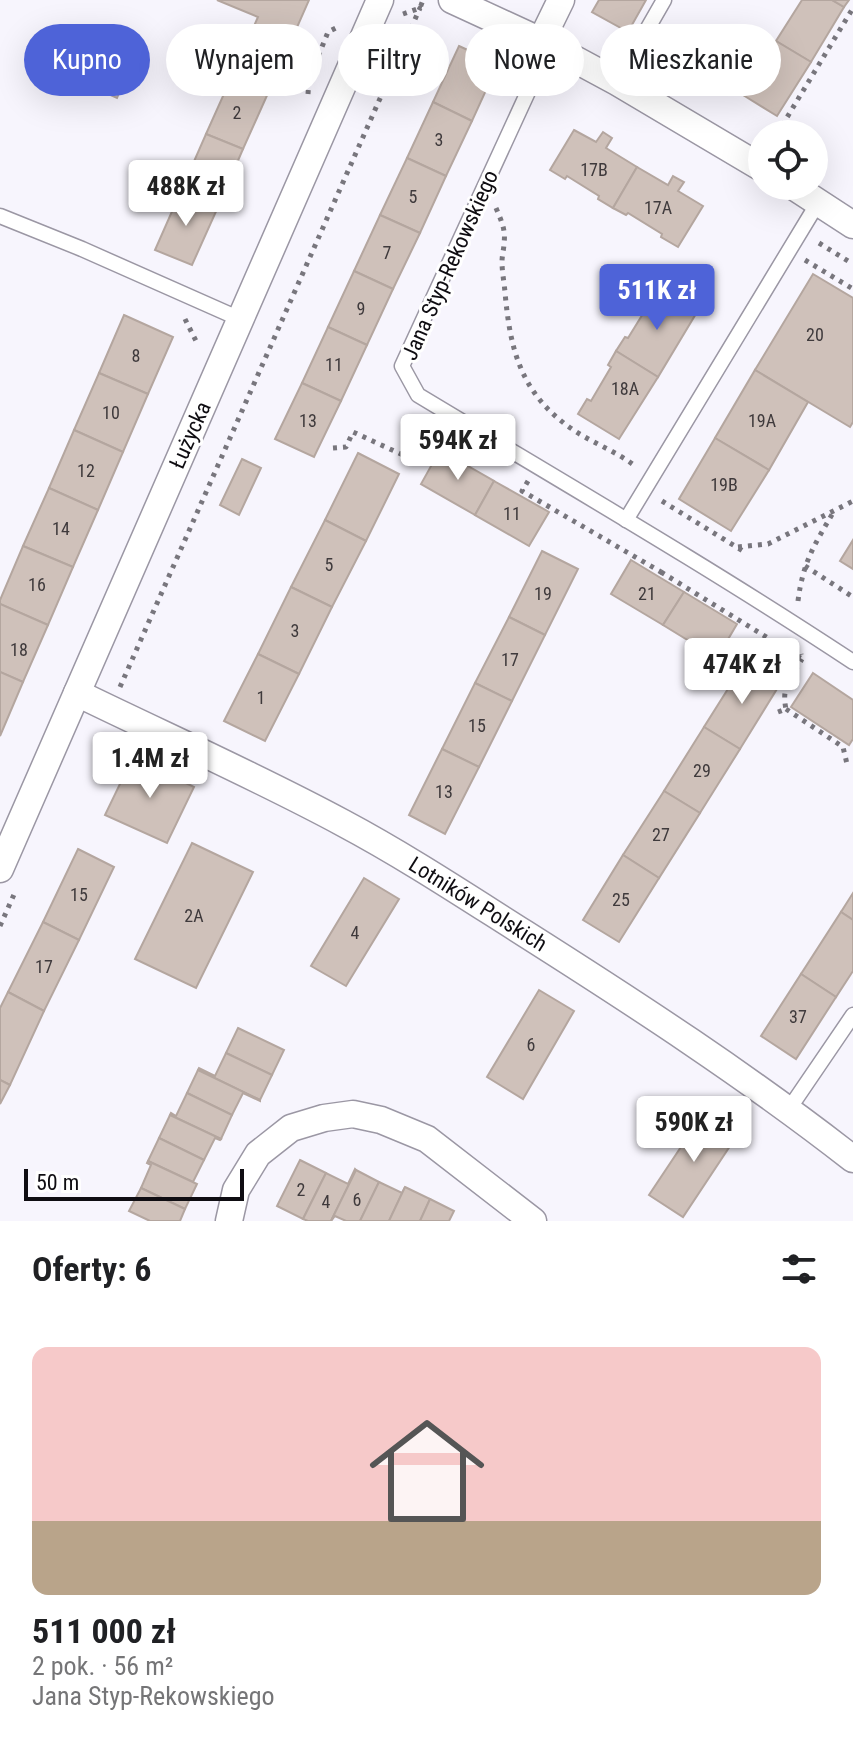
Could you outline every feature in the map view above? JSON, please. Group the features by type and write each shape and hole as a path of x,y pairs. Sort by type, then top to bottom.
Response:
{"street":[{"name":"Łużycka","path":"0,869 380,0"},
{"path":"549,24 561,0"},
{"path":"442,7 492,24"},
{"path":"641,96 748,160"},
{"path":"819,201 853,225"},
{"name":"Lotników Polskich","path":"77,693 357,830 431,874 607,985 789,1109 853,1159"},
{"path":"229,1221 236,1190 258,1154 291,1128 324,1118 353,1114 381,1120 427,1139 533,1221"}],"lane":[{"path":"650,24 664,0"},
{"name":"Jana Styp-Rekowskiego","path":"526,96 402,366 418,395 853,662"},
{"path":"626,520 819,201"},
{"path":"0,216 240,319"},
{"path":"789,1109 853,1015"}],"path":[{"path":"116,696 423,0"},
{"path":"420,8 442,7"},
{"path":"785,120 853,8"},
{"path":"485,186 503,226 502,261 512,343 520,369 546,408 572,429 626,459 647,485 740,549 768,544 853,501"},
{"path":"803,227 817,241 853,264"},
{"path":"800,257 852,286"},
{"path":"187,296 181,311 202,353"},
{"path":"333,448 346,447 353,432 416,461"},
{"path":"798,626 805,566 834,511"},
{"path":"805,566 853,597"},
{"path":"802,659 785,687 783,697 786,709 843,747 847,764"},
{"path":"778,712 786,709"}],"building":[{"path":"217,0 309,0 298,24 255,24 258,17"},
{"path":"599,0 646,0 632,24 614,24 592,12"},
{"path":"802,0 832,0 844,7 811,62 781,44 781,33"},
{"path":"832,0 849,0 844,7"},
{"path":"781,44 811,62 777,116 745,96 781,96"},
{"path":"459,46 465,49 465,96 483,96 472,121 433,102 436,96 449,96 449,68"},
{"path":"223,96 267,96 243,149 206,134"},
{"path":"433,102 472,121 446,176 407,158"},
{"path":"574,130 596,142 603,132 612,138 606,148 637,167 613,208 567,176 565,179 550,170"},
{"path":"206,134 243,149 218,207 181,191"},
{"path":"407,158 446,176 420,233 380,215"},
{"path":"637,167 668,185 673,176 684,182 678,191 703,206 678,247 628,213 626,215 613,208"},
{"path":"181,191 218,207 192,265 155,250"},
{"path":"380,215 420,233 393,289 354,271"},
{"path":"354,271 393,289 367,345 328,327"},
{"path":"813,274 853,298 853,422 850,427 755,370"},
{"path":"656,286 697,312 658,377 616,351 649,304 646,302"},
{"path":"124,315 173,337 148,394 99,373"},
{"path":"328,327 367,345 341,401 302,383"},
{"path":"616,351 658,377 619,439 578,414 587,399 591,401 611,367 608,365"},
{"path":"755,370 808,402 769,470 715,438"},
{"path":"99,373 148,394 123,452 74,430"},
{"path":"302,383 341,401 314,457 275,439"},
{"path":"74,430 123,452 98,510 49,488"},
{"path":"715,438 769,470 731,531 679,499"},
{"path":"440,450 494,481 475,515 421,484"},
{"path":"358,453 399,474 366,541 325,520"},
{"path":"242,459 261,468 239,515 220,505"},
{"path":"494,481 549,512 529,546 475,515"},
{"path":"49,488 98,510 73,567 23,546"},
{"path":"325,520 366,541 332,607 291,587"},
{"path":"853,540 853,569 840,561"},
{"path":"23,546 73,567 48,625 0,604"},
{"path":"542,551 578,569 545,635 509,617"},
{"path":"631,560 684,592 663,625 611,594"},
{"path":"291,587 332,607 299,674 258,654"},
{"path":"684,592 737,624 717,658 663,625"},
{"path":"0,604 48,625 23,682 0,672"},
{"path":"509,617 545,635 512,701 475,683"},
{"path":"258,654 299,674 265,741 224,721"},
{"path":"745,662 780,684 740,749 704,727"},
{"path":"0,672 23,682 0,736"},
{"path":"813,673 853,700 853,739 849,745 791,707"},
{"path":"475,683 512,701 479,767 442,749"},
{"path":"704,727 740,749 700,813 664,791"},
{"path":"442,749 479,767 445,834 409,815"},
{"path":"133,757 194,787 167,843 105,815"},
{"path":"664,791 700,813 659,878 623,855"},
{"path":"192,843 253,872 196,988 135,959"},
{"path":"78,849 114,867 79,940 43,922"},
{"path":"623,855 659,878 619,942 583,920"},
{"path":"364,878 399,899 346,986 311,966"},
{"path":"853,893 853,920 841,912"},
{"path":"841,912 853,920 853,971 836,997 801,974"},
{"path":"43,922 79,940 44,1011 8,992"},
{"path":"801,974 836,997 796,1059 761,1036"},
{"path":"539,990 574,1011 523,1099 487,1077"},
{"path":"8,992 44,1011 10,1085 0,1080 0,1008"},
{"path":"238,1028 284,1050 272,1075 226,1053"},
{"path":"226,1053 272,1075 260,1100 198,1070 215,1076"},
{"path":"198,1070 260,1101 243,1093 232,1115 187,1093"},
{"path":"0,1080 10,1085 0,1104"},
{"path":"187,1093 232,1115 221,1139 170,1115 176,1116"},
{"path":"705,1111 738,1134 683,1217 649,1195"},
{"path":"170,1115 221,1139 215,1138 204,1160 159,1138"},
{"path":"159,1138 204,1160 193,1182 148,1161"},
{"path":"300,1160 326,1173 303,1219 277,1206"},
{"path":"148,1161 197,1184 185,1209 141,1188 151,1165"},
{"path":"355,1169 331,1221 303,1219 326,1173 348,1184"},
{"path":"356,1170 379,1182 360,1221 346,1221 335,1216 331,1221"},
{"path":"379,1182 402,1193 405,1187 389,1221 360,1221"},
{"path":"405,1187 430,1199 420,1221 389,1221"},
{"path":"141,1188 185,1209 180,1221 150,1221 129,1211"},
{"path":"430,1199 454,1211 449,1221 420,1221"}]}
